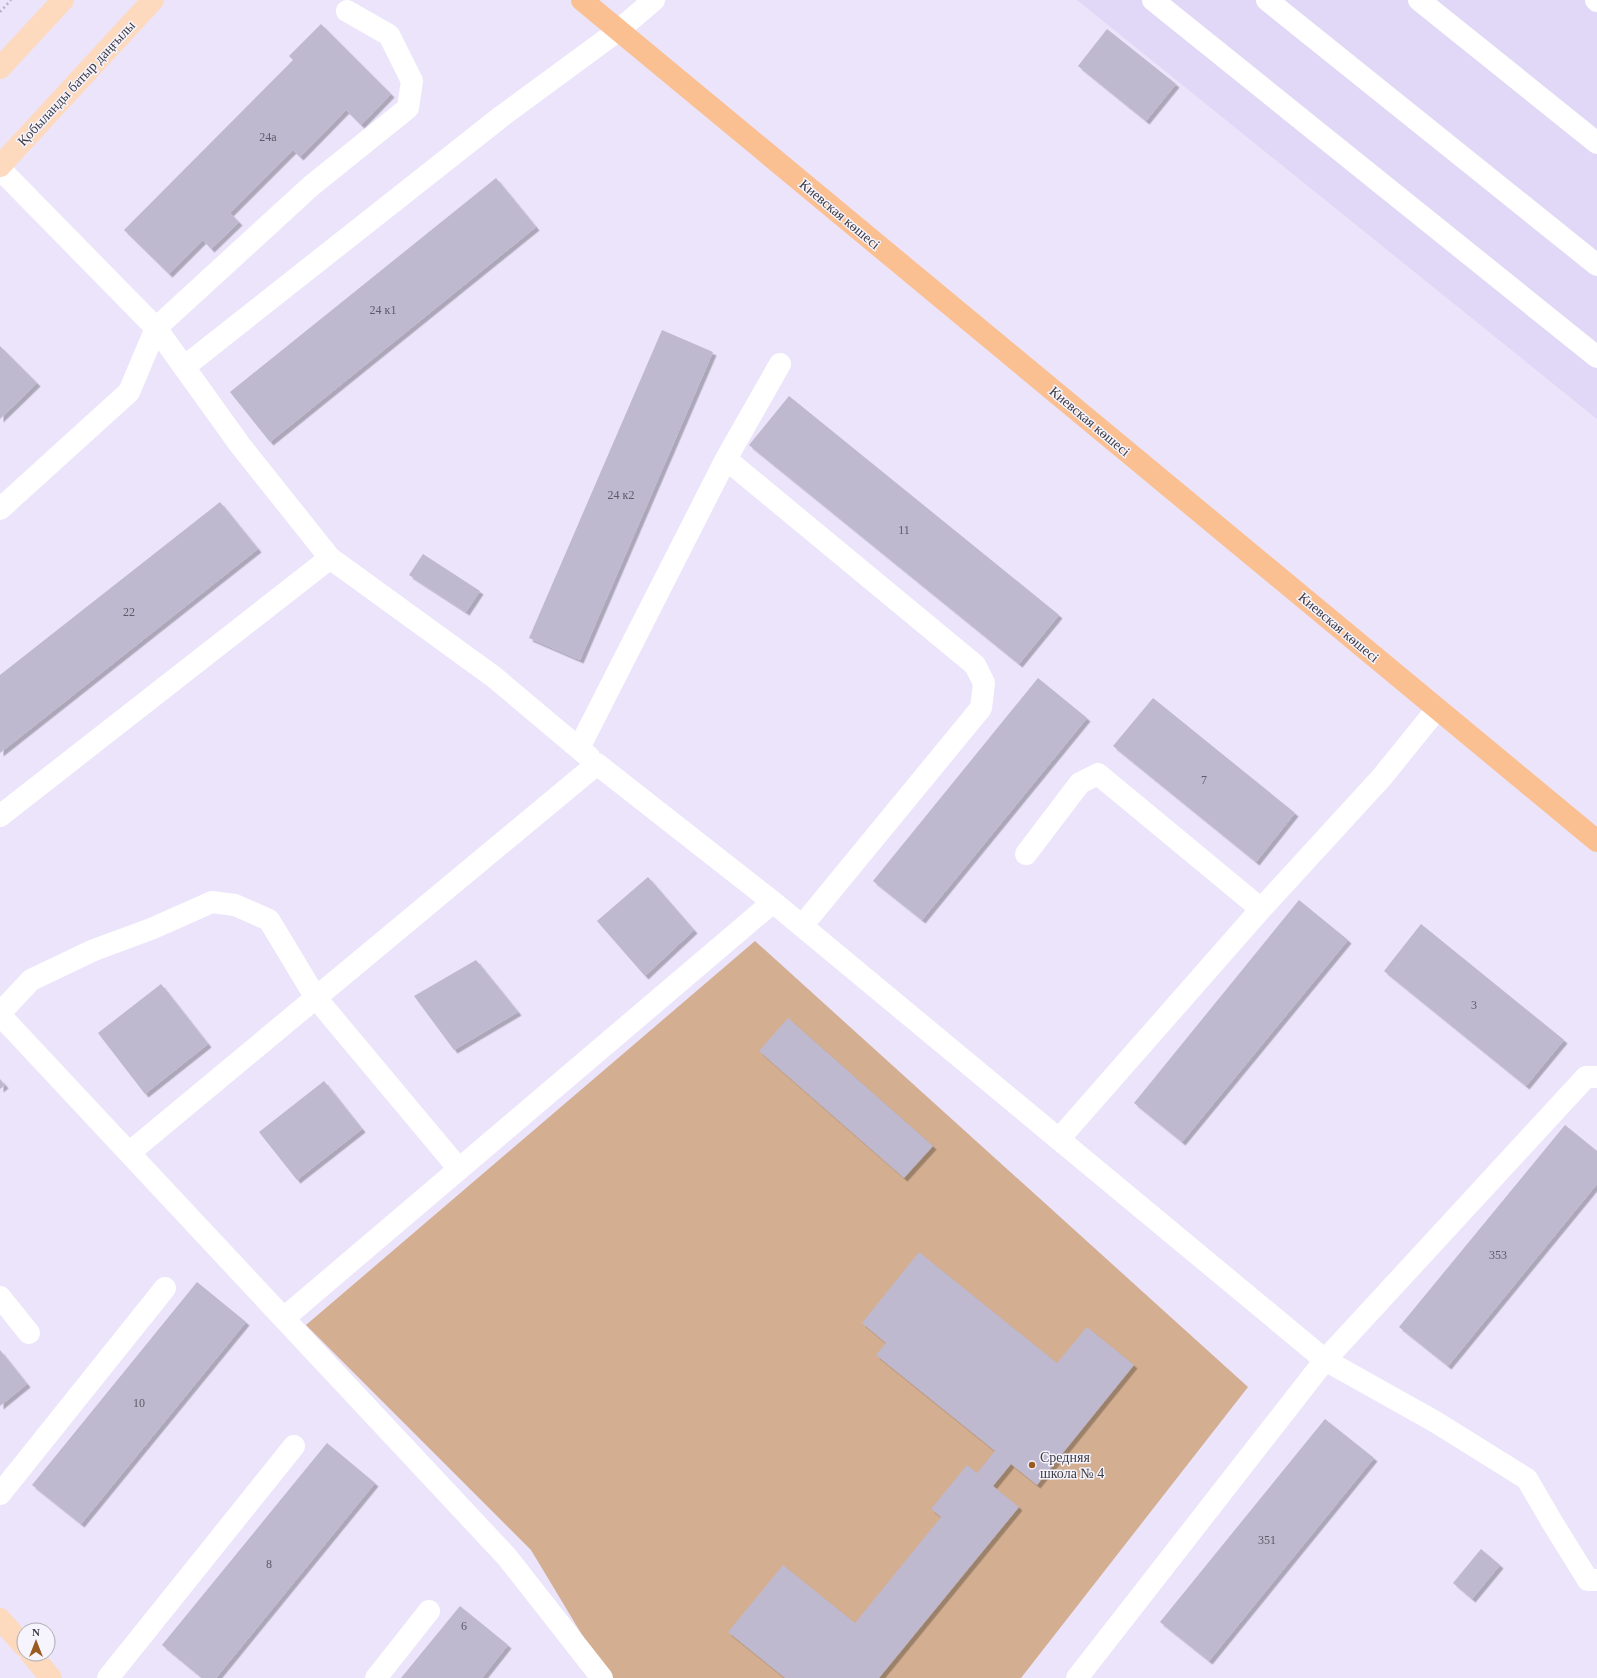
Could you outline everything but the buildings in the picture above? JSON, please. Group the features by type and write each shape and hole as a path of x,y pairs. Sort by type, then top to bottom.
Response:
{"highway":[{"name":"Киевская көшесі","path":"582,0 1597,841"}],"main road":[{"path":"0,68 63,0"},
{"name":"Қобыланды батыр даңғылы","path":"0,168 153,0"},
{"path":"0,1619 16,1637"},
{"path":"38,1662 52,1678"}],"lane":[{"path":"184,367 502,116 619,30 654,0"},
{"path":"1153,0 1597,357"},
{"path":"1267,0 1597,265"},
{"path":"1419,0 1597,143"},
{"path":"0,509 129,392 156,328 311,186 408,108 412,82 389,35 347,11"},
{"path":"0,168 156,328 240,445 330,558 494,677 597,764 773,902 1325,1360 1434,1421 1527,1479 1588,1580 1597,1580"},
{"path":"578,748 726,459 780,364"},
{"path":"726,459 974,665 984,683 981,708 802,926"},
{"path":"0,816 330,558"},
{"path":"1059,1139 1261,910 1382,778 1438,709"},
{"path":"129,1153 597,764"},
{"path":"1026,854 1080,783 1098,774 1261,910"},
{"path":"459,1169 316,998 269,920 235,905 212,902 151,929 94,950 31,980 0,1014 507,1557 602,1678"},
{"path":"284,1318 773,902"},
{"path":"1077,1678 1325,1360 1586,1077 1597,1077"},
{"path":"0,1494 165,1288"},
{"path":"0,1297 29,1333"},
{"path":"108,1678 294,1446"},
{"path":"376,1678 430,1611"}],"path":[{"path":"0,12 10,0"}],"shaded area":[{"path":"1077,0 1597,0 1597,419"},
{"path":"755,941 1248,1387 1021,1678 608,1678 531,1550 306,1325"}],"place":[{"name":"Средняя школа № 4","path":"1032,1465"}]}
